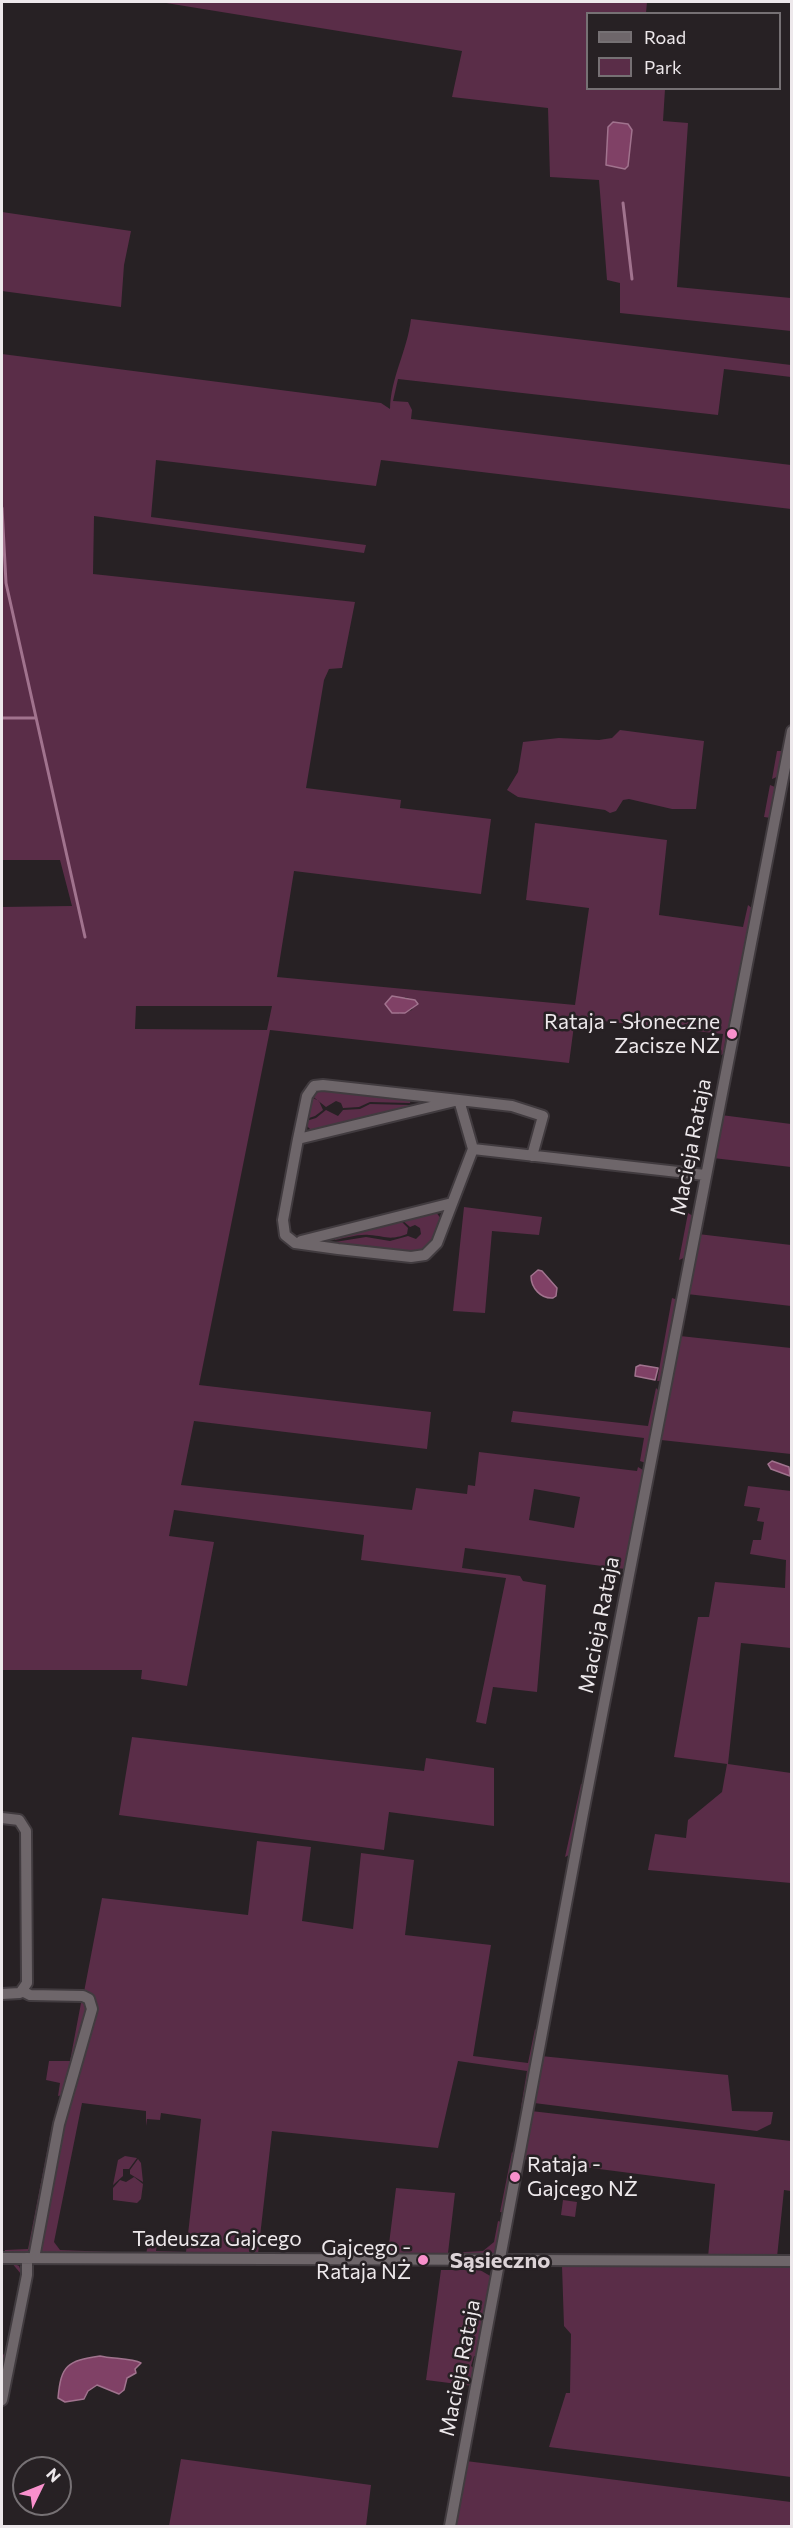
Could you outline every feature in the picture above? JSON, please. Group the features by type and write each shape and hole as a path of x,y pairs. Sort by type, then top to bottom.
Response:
{"street":[{"name":"Macieja Rataja","path":"450,2526 705,1175 792,731"},
{"path":"459,1100 473,1149 434,1247 422,1256 390,1255 295,1243 285,1235 283,1224 307,1096 312,1088 318,1085 459,1100 512,1106 543,1116 532,1156"},
{"path":"298,1139 459,1100"},
{"path":"473,1149 705,1175"},
{"path":"295,1243 452,1203"},
{"path":"2,1818 15,1818 21,1822 27,1834 27,1983 22,1992"},
{"path":"2,1994 22,1992 30,1995 80,1995 90,2001 92,2012 67,2088 58,2124 2,2400"},
{"name":"Tadeusza Gajcego","path":"2,2258 792,2261"}],"green space":[{"path":"160,2 647,2 646,12 586,12 586,90 665,90 663,121 688,123 677,287 791,298 791,331 620,313 620,283 607,280 599,180 550,177 548,108 452,97 462,51"},
{"path":"2,212 131,231 124,265 121,307 2,291"},
{"path":"411,319 791,365 791,377 724,369 718,415 398,379 393,401 408,402 412,410 411,419 791,465 791,509 381,460 376,486 156,460 151,517 366,545 364,553 94,516 93,574 355,602 342,668 329,669 324,680 306,788 401,800 400,808 491,819 481,894 294,871 277,977 575,1005 589,908 526,900 535,823 667,840 659,915 743,927 748,905 753,909 729,1029 726,1029 724,1054 720,1055 723,1034 575,1018 569,1063 270,1030 199,1385 431,1412 427,1449 194,1421 181,1485 412,1510 416,1488 467,1494 468,1485 475,1486 479,1452 637,1471 638,1467 643,1470 643,1474 625,1569 465,1548 462,1568 520,1576 523,1581 546,1585 537,1692 493,1687 486,1724 476,1722 506,1578 361,1560 364,1535 174,1510 169,1536 214,1542 187,1686 141,1679 142,1670 2,1670 2,907 72,906 60,860 2,860 2,354 381,403 390,409 393,386","holes":["405,997 415,1000 412,1010 399,1014","136,1006 272,1006 267,1030 135,1029","534,1489 580,1497 574,1528 529,1520"]},
{"path":"620,730 704,741 696,809 672,809 629,799 623,800 616,811 610,813 605,810 518,797 507,790 518,772 523,742 559,738 599,740 612,738"},
{"path":"777,751 784,751 779,776 772,779"},
{"path":"770,785 775,787 771,818 764,817"},
{"path":"318,1089 411,1099 410,1103 370,1102 359,1107 343,1108 341,1103 336,1101 326,1107 311,1095"},
{"path":"311,1097 319,1101 323,1110 306,1119"},
{"path":"370,1104 410,1105 411,1107 311,1130 306,1125 306,1121 316,1118 326,1110 338,1116 343,1110 360,1109"},
{"path":"721,1115 791,1124 791,1167 713,1158"},
{"path":"464,1207 542,1217 539,1235 492,1231 485,1313 453,1311"},
{"path":"436,1212 441,1219 433,1242 419,1253 333,1244 366,1237 390,1241 408,1236 416,1239 421,1234 420,1228 415,1225 410,1227 402,1220"},
{"path":"688,1213 693,1216 686,1257 679,1260"},
{"path":"400,1220 408,1228 407,1234 401,1236 392,1238 361,1235 335,1240 334,1237"},
{"path":"698,1234 791,1245 791,1306 687,1294"},
{"path":"672,1298 678,1300 662,1381 657,1381"},
{"path":"680,1336 791,1348 791,1454 661,1440"},
{"path":"656,1388 660,1392 646,1463 640,1461 644,1438 511,1422 513,1411 648,1426"},
{"path":"748,1486 791,1491 791,1648 741,1643 728,1764 791,1773 791,1883 648,1870 655,1834 686,1838 688,1820 722,1792 727,1764 674,1757 698,1617 709,1617 715,1582 785,1588 786,1560 750,1554 753,1540 761,1540 764,1522 757,1521 760,1508 744,1506"},
{"path":"132,1737 424,1771 426,1758 494,1768 494,1826 389,1812 384,1850 119,1815"},
{"path":"581,1784 585,1785 571,1854 565,1857"},
{"path":"257,1841 311,1847 302,1921 353,1929 361,1853 414,1860 405,1935 491,1945 473,2056 528,2063 535,2029 538,2032 525,2105 521,2107 527,2071 458,2061 438,2148 272,2131 258,2254 146,2254 150,2236 158,2237 156,2251 186,2252 201,2119 161,2113 160,2120 147,2119 146,2126 146,2111 82,2103 54,2242 60,2250 136,2253 40,2253 69,2092 98,2008 95,1999 84,1992 102,1898 248,1915"},
{"path":"77,1997 83,1999 87,2009 86,2018 62,2095 58,2096 60,2083 46,2080 49,2061 70,2061 81,2003"},
{"path":"541,2056 728,2075 732,2111 773,2112 771,2124 757,2131 534,2103"},
{"path":"531,2111 791,2141 791,2191 784,2190 777,2257 708,2257 715,2184 522,2159"},
{"path":"52,2126 54,2127 31,2246 27,2253 5,2254 5,2250 28,2249"},
{"path":"512,2152 515,2155 506,2213 500,2212"},
{"path":"125,2156 137,2158 129,2169 123,2169 123,2176 113,2185 118,2160"},
{"path":"138,2159 141,2163 143,2182 130,2174 130,2170"},
{"path":"134,2177 143,2184 141,2199 137,2203 113,2200 113,2188 120,2180 126,2182"},
{"path":"396,2188 455,2193 448,2253 483,2251 494,2242 498,2221 504,2223 498,2250 492,2256 360,2255 359,2250 388,2252"},
{"path":"563,2200 577,2202 575,2217 561,2215"},
{"path":"11,2262 19,2266 22,2274 2,2381 2,2355 5,2354 21,2274"},
{"path":"219,2263 329,2264 331,2266 217,2265"},
{"path":"516,2265 547,2265 549,2269 506,2270"},
{"path":"791,2265 791,2477 549,2447 566,2393 570,2393 571,2334 564,2326 562,2266"},
{"path":"441,2270 480,2270 492,2277 478,2357 474,2356 471,2366 476,2370 473,2386 426,2380"},
{"path":"181,2459 371,2485 366,2526 169,2526"},
{"path":"466,2461 791,2502 791,2526 453,2526"}],"shaded area":[{"path":"613,122 628,124 632,130 628,166 625,169 606,165 608,127"},
{"path":"392,996 415,1000 418,1004 405,1013 392,1013 385,1004"},
{"path":"538,1270 542,1271 557,1288 556,1296 553,1298 544,1297 535,1288 531,1276"},
{"path":"640,1365 658,1368 655,1380 635,1376 636,1367"},
{"path":"772,1461 789,1467 790,1476 771,1469 768,1464"},
{"path":"100,2356 141,2363 135,2369 136,2373 127,2378 124,2390 119,2394 97,2385 88,2391 84,2399 65,2402 58,2398 61,2378 68,2366 80,2360"}],"waterway":[{"path":"623,203 632,279"},
{"path":"2,508 6,583 85,937"},
{"path":"2,718 36,718"}],"place":[{"name":"Rataja - Słoneczne Zacisze NŻ","path":"732,1034"},
{"name":"Rataja - Gajcego NŻ","path":"515,2177"},
{"name":"Gajcego - Rataja NŻ","path":"423,2260"}],"district":[{"name":"Sąsieczno","path":"500,2261"}]}
